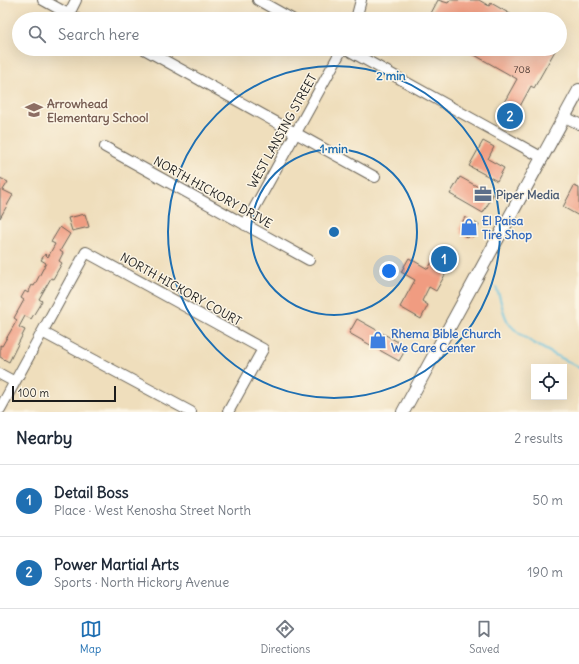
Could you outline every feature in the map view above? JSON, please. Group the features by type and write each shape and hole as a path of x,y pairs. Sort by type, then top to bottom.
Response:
{"main road":[{"path":"403,412 579,90"}],"street":[{"path":"43,0 64,12"},
{"path":"74,12 76,0"},
{"path":"258,0 279,12"},
{"path":"357,12 360,0"},
{"path":"157,56 375,177"},
{"name":"WEST LANSING STREET","path":"245,225 338,56"},
{"path":"359,56 543,158"},
{"path":"564,117 579,124"},
{"name":"NORTH HICKORY DRIVE","path":"105,147 309,260"},
{"name":"NORTH HICKORY COURT","path":"42,332 86,252 263,349 228,412"},
{"path":"1,411 42,332 191,412"},
{"path":"0,374 15,382"}],"building":[{"path":"438,0 448,3 450,0 479,0 489,6 491,3 507,12 432,12"},
{"path":"476,56 552,56 534,88 531,86 511,123 497,115 517,79"},
{"path":"483,141 494,147 488,159 504,168 497,181 469,166"},
{"path":"460,177 493,195 483,213 450,194"},
{"path":"0,178 8,182 3,190 13,195 0,218"},
{"path":"574,186 579,188 579,216 563,207"},
{"path":"85,214 89,227 72,231 68,218"},
{"name":"El Paisa Tire Shop","path":"465,217 479,225 473,237 470,235 468,238 460,233 461,230 459,229"},
{"path":"60,227 70,234 60,251 63,253 59,261 62,263 39,299 42,301 31,319 25,316 19,327 25,330 9,362 0,357 0,345 2,346 17,320 14,318 24,300 21,298 25,291 28,293 32,285 34,286 46,263 41,260 45,254 48,257 55,244 51,242"},
{"path":"445,249 456,255 436,291 429,287 422,301 428,305 421,319 400,307 415,280 401,272 409,258 428,269 437,253 442,255"},
{"name":"Rhema Bible Church We Care Center","path":"357,319 407,347 399,361 349,333"}],"waterway":[{"path":"496,287 506,318 513,328 540,347 579,367"}],"place":[{"name":"Arrowhead Elementary School","path":"34,110"},
{"name":"Power Martial Arts","path":"510,116"},
{"name":"Piper Media","path":"483,194"},
{"name":"El Paisa Tire Shop","path":"469,227"},
{"name":"Detail Boss","path":"444,259"},
{"name":"Rhema Bible Church We Care Center","path":"378,340"}]}
